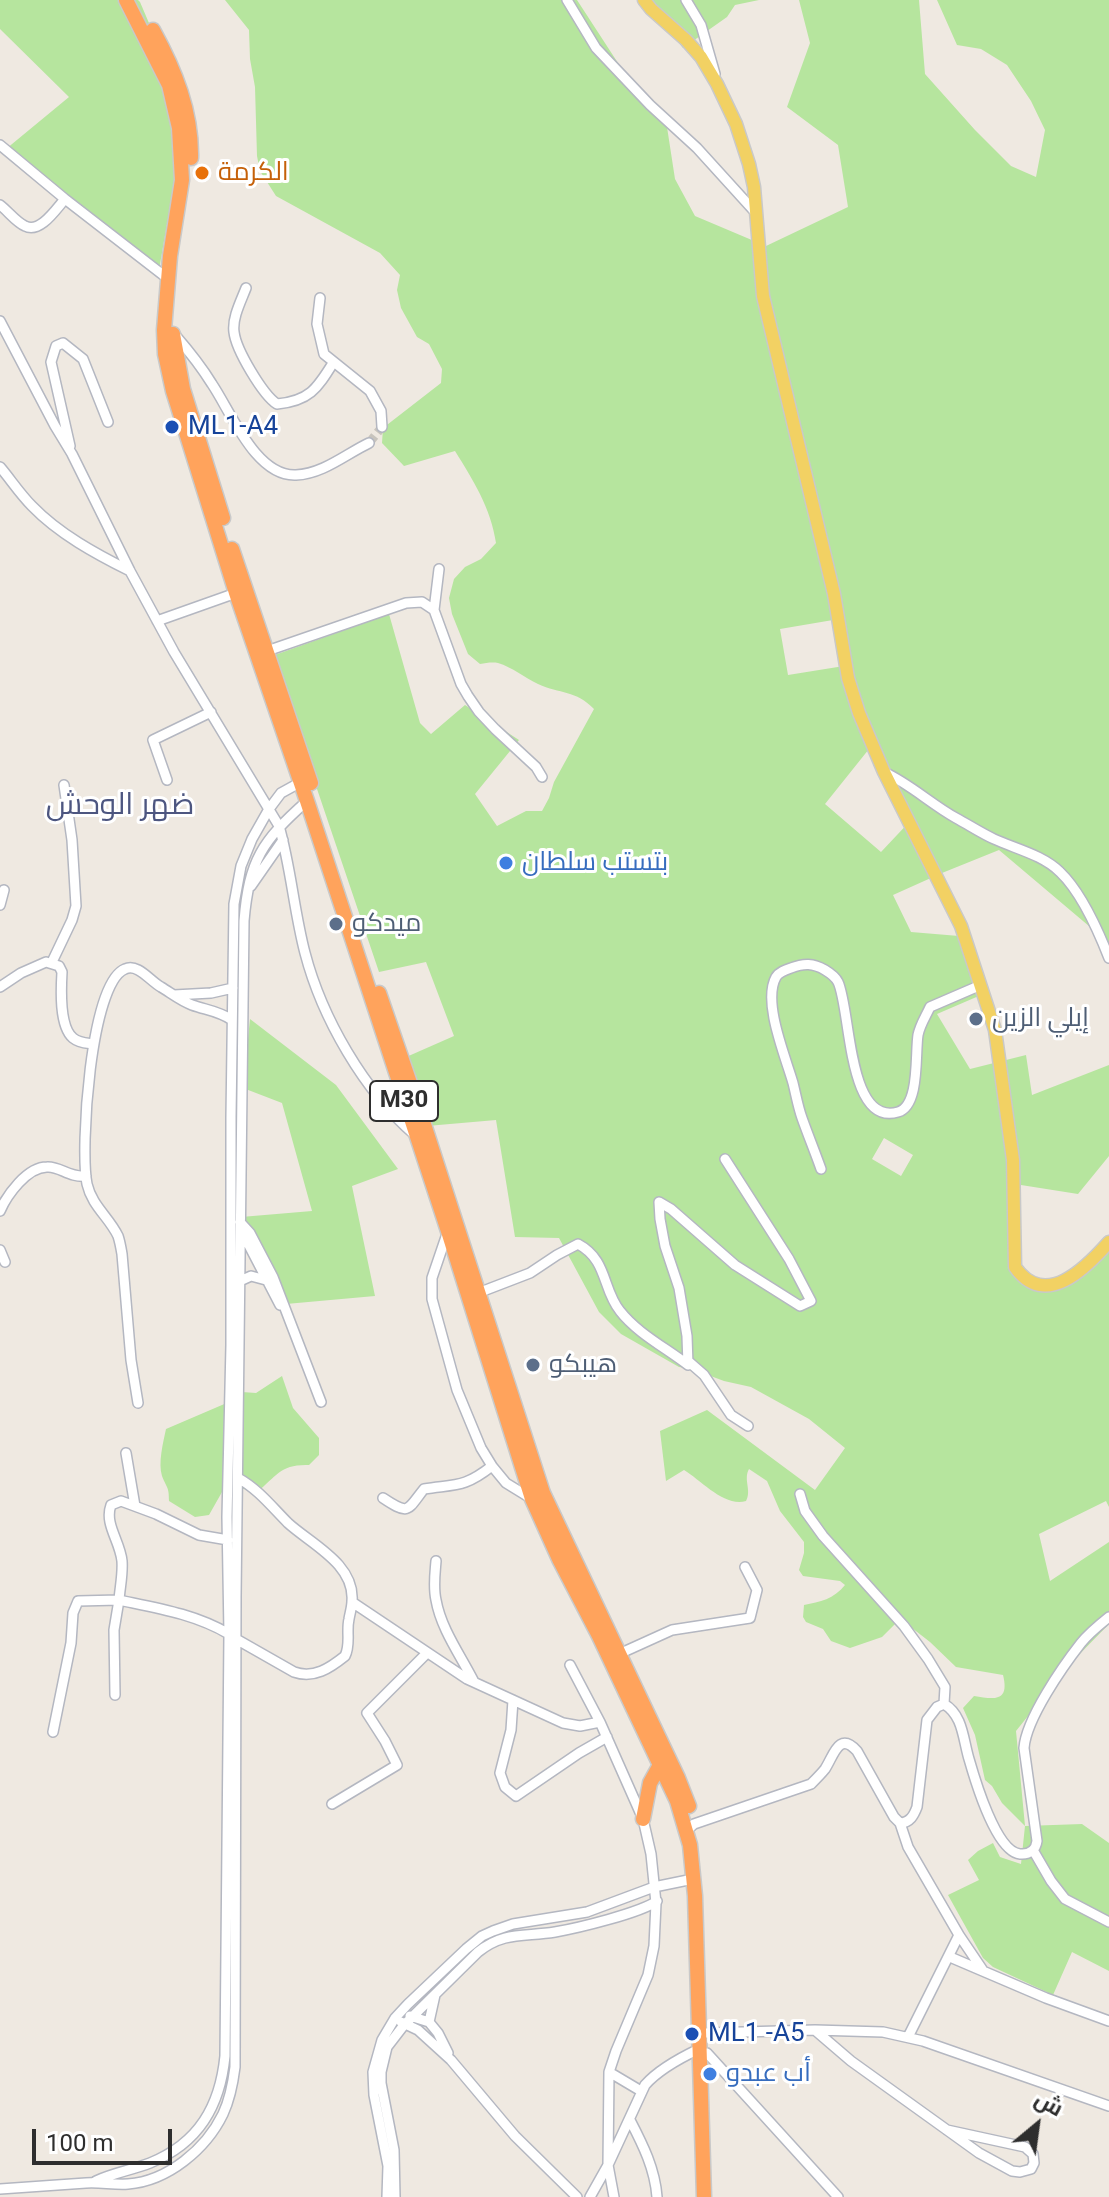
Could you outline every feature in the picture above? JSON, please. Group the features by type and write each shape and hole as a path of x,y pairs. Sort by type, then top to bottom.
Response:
{"highway":[{"name":"M30","path":"126,0 169,85 179,128 182,180 167,278 164,330 165,354 173,391 236,593 448,1231 543,1493 699,1850 706,2033 703,2051 704,2197"},
{"name":"M30","path":"136,0 173,70 188,116 192,155 172,318 183,389 233,552 478,1293 532,1499 559,1559 619,1654 678,1778 690,1827 711,2197"},
{"path":"643,1819 650,1783 660,1765"}],"main road":[{"path":"644,0 701,57 736,124 749,164 754,187 763,296 834,594 848,678 884,772 961,926 995,1030 1011,1142 1015,1267 1028,1281 1052,1286 1086,1267 1109,1242"}],"street":[{"path":"567,0 604,56 650,105 697,148 756,213"},
{"path":"686,0 701,25 717,84"},
{"path":"0,145 167,278"},
{"path":"0,205 26,228 32,228 43,223 65,199"},
{"path":"246,288 234,321 234,332 253,375 270,399 277,404 303,399 322,381 333,363"},
{"path":"320,298 317,324 324,354 370,391 381,411 382,427"},
{"path":"0,321 157,621 279,826 288,855 305,952 327,1013 379,1098 415,1135"},
{"path":"172,332 211,381 244,438 268,465 282,473 294,476 307,474 369,443"},
{"path":"72,454 51,362 56,346 63,343 83,359 108,422"},
{"path":"0,467 31,506 52,523 130,571"},
{"path":"439,569 434,610 461,684 479,712 536,767 542,777"},
{"path":"157,621 236,593"},
{"path":"267,651 406,603 422,602 434,610"},
{"path":"167,780 153,740 211,712"},
{"path":"884,772 902,780 952,816 1044,861 1060,872 1091,919 1109,958"},
{"path":"233,1636 228,1540 238,1478 240,1281 232,1020 235,887 252,839 269,809 281,793 301,782"},
{"path":"52,962 76,906 72,840 64,785"},
{"path":"91,2183 169,2154 188,2139 204,2122 222,2079 230,1949 236,1222 244,921 253,866 279,826 307,801"},
{"path":"247,892 283,840"},
{"path":"0,905 4,890"},
{"path":"0,987 40,964 52,962 59,966 65,1023 71,1036 93,1044"},
{"path":"821,1169 801,1117 779,1042 772,1006 775,978 781,971 812,963 838,981 853,1061 865,1097 880,1112 894,1114 904,1110 912,1097 919,1032 930,1007 981,985"},
{"path":"138,1403 122,1254 118,1238 92,1198 86,1176 88,1082 93,1044 107,990 111,981 125,968 133,967 174,995 191,1004 222,1013 232,1020"},
{"path":"174,995 233,988"},
{"path":"478,1293 530,1273 578,1244 590,1251 618,1309 688,1365 679,1288 665,1246 659,1202 761,1283 800,1306 811,1301 789,1259 725,1159"},
{"path":"0,1211 23,1179 34,1172 47,1167 77,1177 86,1176"},
{"path":"236,1222 260,1264 274,1298 286,1314"},
{"path":"236,1222 250,1233 265,1261 321,1402"},
{"path":"448,1231 432,1278 432,1299 457,1390 481,1448 492,1466 506,1483 532,1499"},
{"path":"0,1250 5,1262"},
{"path":"240,1281 251,1276 266,1280"},
{"path":"688,1361 704,1375 731,1415 748,1426"},
{"path":"126,1453 135,1506"},
{"path":"383,1498 399,1508 407,1509 424,1489 462,1485 492,1466"},
{"path":"53,1732 71,1643 73,1613 78,1601 119,1600 177,1611 213,1625 303,1675 315,1674 345,1656 352,1602 350,1586 338,1564 250,1485 238,1478"},
{"path":"800,1494 805,1511 823,1536 904,1626 928,1659 945,1687 944,1704"},
{"path":"115,1695 114,1630 122,1563 108,1515 111,1505 121,1501 199,1535 228,1540"},
{"path":"436,1561 434,1587 438,1609 474,1682"},
{"path":"619,1654 672,1630 750,1618 757,1590 745,1567"},
{"path":"352,1602 474,1682 563,1723 580,1726 600,1722"},
{"path":"944,1704 951,1708 960,1722 969,1761 1000,1840 1009,1850 1026,1854 1033,1850 1037,1841 1024,1748 1026,1734 1082,1642 1109,1617"},
{"path":"332,1804 397,1765 367,1713 427,1653"},
{"path":"570,1665 600,1722 643,1819 651,1854 656,1903 650,1968 609,2072 608,2165 614,2197"},
{"path":"513,1700 511,1730 500,1773 505,1787 516,1796 607,1737"},
{"path":"900,1823 909,1821 914,1815 927,1720 937,1707 944,1704"},
{"path":"690,1827 811,1784 823,1773 837,1747 850,1745 857,1751 885,1803 900,1823 908,1847 983,1970"},
{"path":"1033,1850 1065,1899 1109,1922"},
{"path":"395,2197 394,2150 382,2094 381,2072 387,2047 403,2009 466,1949 493,1931 513,1924 587,1912 654,1887 693,1879"},
{"path":"387,2197 388,2166 374,2095 373,2072 380,2044 400,2021 412,2017 478,1952 498,1939 555,1932 628,1913 656,1903 665,1884"},
{"path":"908,2037 959,1935"},
{"path":"0,2189 91,2183 130,2184 152,2179 173,2169 193,2154 223,2114 231,2091 235,2067 230,1949"},
{"path":"950,1957 1109,2021"},
{"path":"429,2022 435,1994"},
{"path":"403,2009 412,2017 429,2022 451,2060"},
{"path":"400,2021 418,2030 451,2060 515,2136 577,2197"},
{"path":"815,2030 851,2061 947,2130 997,2165 1012,2171 1026,2171 1034,2163 1033,2154 1025,2147 947,2130"},
{"path":"706,2033 867,2030 908,2037 1109,2106"},
{"path":"590,2197 630,2120 641,2091 654,2075 683,2057 703,2051 838,2197"},
{"path":"609,2072 641,2091"},
{"path":"630,2120 645,2149 656,2183 657,2197"}],"green space":[{"path":"0,0 140,2 186,115 159,270 6,149 69,97 0,29"},
{"path":"225,0 577,0 631,83 665,114 675,179 695,216 766,246 848,207 838,145 787,107 810,43 799,0 919,0 925,74 1011,166 1036,177 1045,130 1031,101 1007,65 981,49 957,45 937,0 1109,0 1109,943 999,850 893,895 911,932 971,937 988,992 937,1014 970,1069 1026,1055 1032,1095 1109,1065 1109,1156 1078,1194 1021,1185 1009,1253 1023,1270 1035,1277 1063,1278 1109,1239 1109,1507 1106,1501 1039,1534 1050,1581 1109,1542 1109,1624 1068,1666 1016,1731 1025,1826 985,1780 975,1735 963,1708 974,1696 993,1698 1002,1695 1005,1684 1003,1675 956,1667 903,1621 897,1622 882,1637 850,1648 831,1641 823,1629 806,1622 804,1605 831,1597 845,1585 840,1581 803,1576 799,1570 804,1542 780,1511 767,1481 749,1469 748,1497 746,1501 738,1502 721,1497 684,1470 666,1481 660,1431 707,1410 815,1490 845,1448 809,1419 751,1387 679,1367 621,1334 599,1312 559,1238 515,1237 496,1120 427,1126 404,1058 454,1036 426,962 379,972 272,656 389,614 420,723 431,734 465,705 519,740 475,794 497,826 526,811 542,811 554,782 594,709 574,695 538,684 498,663 480,664 468,654 449,598 454,579 496,543 486,506 455,451 404,466 382,443 383,428 441,383 442,369 429,344 417,337 401,308 397,290 400,275 380,253 276,196 260,171 249,30","holes":["833,620 844,666 788,675 780,629","873,744 913,818 881,852 825,804","884,1138 913,1155 901,1176 872,1159"]},
{"path":"646,0 759,0 735,5 727,17 683,48"},
{"path":"250,1019 336,1085 398,1169 352,1186 375,1296 286,1304 241,1217 312,1211 282,1103 243,1088"},
{"path":"282,1376 293,1408 319,1438 319,1455 309,1465 285,1469 257,1492 226,1485 209,1515 195,1517 169,1501 161,1465 166,1429 229,1402 242,1392 256,1393"},
{"path":"1082,1824 1109,1843 1109,1971 1072,1952 1053,1995 993,1967 983,1958 948,1895 979,1880 968,1860 993,1843 1000,1857 1021,1864 1025,1826"}],"tunnel":[{"path":"369,443 382,427"}],"place":[{"name":"الكرمة","path":"202,173"},
{"name":"ML1-A4","path":"172,427"},
{"name":"بتستب سلطان","path":"506,863"},
{"name":"ميدكو","path":"336,924"},
{"name":"إيلي الزين","path":"976,1019"},
{"name":"هيبكو","path":"533,1365"},
{"name":"ML1 -A5","path":"692,2034"},
{"name":"أب عبدو","path":"710,2074"}],"district":[{"name":"ضهر الوحش","path":"120,806"}]}
